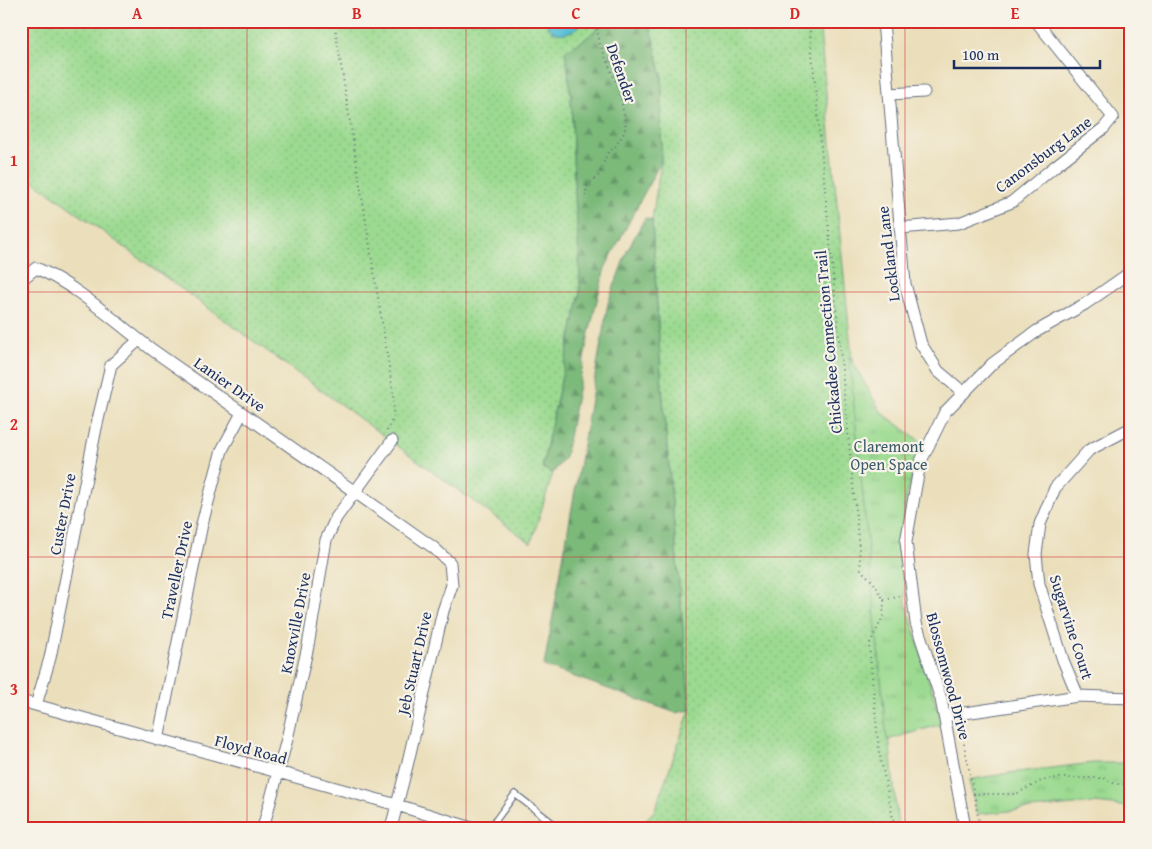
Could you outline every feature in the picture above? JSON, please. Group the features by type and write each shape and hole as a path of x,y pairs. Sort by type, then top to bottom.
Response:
{"street":[{"name":"Lockland Lane","path":"883,21 905,284 921,344 938,371 964,393"},
{"name":"Canonsburg Lane","path":"900,228 960,224 1012,202 1104,128 1113,116 1036,21"},
{"path":"889,94 924,92"},
{"name":"Lanier Drive","path":"21,280 36,268 53,276 91,301 139,340 404,527"},
{"name":"Blossomwood Drive","path":"965,828 951,715 941,699 916,623 906,542 920,463 945,412 992,364 1036,331 1085,304 1131,272"},
{"name":"Custer Drive","path":"36,705 50,658 96,428 111,365 139,340"},
{"name":"Traveller Drive","path":"158,740 202,524 222,450 242,413"},
{"name":"Sugarvine Court","path":"1078,696 1063,660 1039,584 1036,554 1040,524 1056,488 1089,450 1131,428"},
{"name":"Knoxville Drive","path":"263,828 287,739 308,646 326,540 336,518 355,492 389,437"},
{"name":"Jeb Stuart Drive","path":"391,828 443,611 452,585 450,563 434,548 404,527"},
{"path":"951,715 1078,696 1131,698"},
{"name":"Floyd Road","path":"21,701 397,805 472,828"}],"lane":[{"path":"490,828 515,794 560,828"}],"path":[{"path":"334,21 393,392 394,412 389,437"},
{"name":"Defender","path":"586,196 587,186 599,175 608,152 615,147 626,126 619,90 602,52 597,33 596,28 599,21"},
{"name":"Chickadee Connection Trail","path":"809,21 861,570 874,584 884,600"},
{"path":"895,828 879,751 869,646 883,617 884,600 901,596"},
{"path":"951,715 974,794 980,828"},
{"path":"974,794 1016,794 1041,781 1057,778 1104,778 1115,784 1131,784"}],"green space":[{"path":"21,21 601,21 590,35 565,51 571,98 580,293 542,468 553,473 531,543 21,172"},
{"path":"601,21 649,21 662,78 661,161 605,268 589,333 565,457 553,473 542,468 580,293 571,98 565,51 590,35"},
{"path":"649,21 819,21 898,828 638,828 655,810 690,710 661,375 652,220 661,161 662,78"},
{"path":"645,218 652,220 661,375 690,710 676,713 544,666 608,303 627,251"},
{"name":"Claremont Open Space","path":"849,356 881,412 924,444 907,492 901,540 906,603 942,724 887,740"},
{"path":"1093,763 1131,763 1131,807 1095,803 977,814 969,780 1009,773"}],"water":[{"path":"544,21 584,21 574,30 566,33 557,33"}]}
